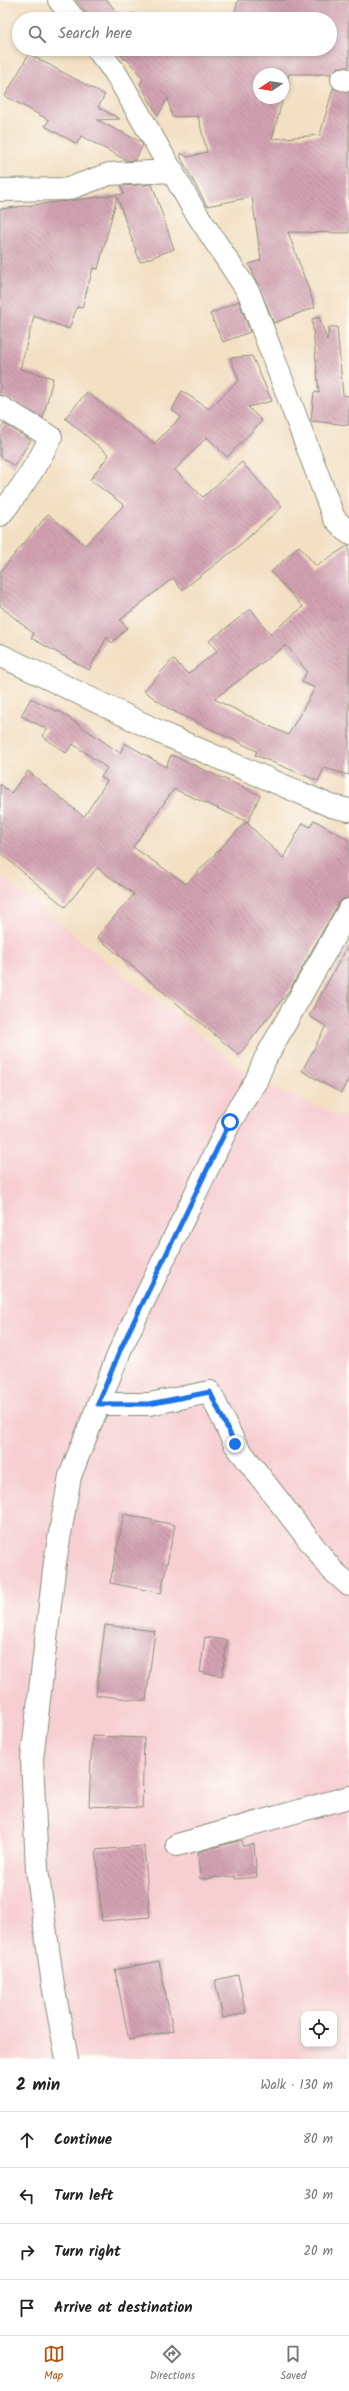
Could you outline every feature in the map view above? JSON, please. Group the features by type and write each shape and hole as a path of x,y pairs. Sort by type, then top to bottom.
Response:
{"street":[{"path":"59,0 68,12"},
{"path":"102,56 115,72 194,208 249,293 334,518 349,533"},
{"path":"0,190 68,189 109,174 173,171"},
{"path":"0,408 26,420 51,437 30,474 0,515"},
{"path":"0,655 168,736 331,806 349,810"},
{"path":"67,2059 53,1985 37,1869 32,1759 55,1562 70,1476 121,1348 230,1122 256,1081 265,1059 349,910"},
{"path":"98,1404 149,1404 210,1392 235,1444 332,1570 349,1585"},
{"path":"177,1845 349,1797"}],"shaded area":[{"path":"0,876 256,1081 349,1120 349,2059 0,2059"}],"building":[{"path":"76,0 107,0 116,12 85,12"},
{"path":"238,0 349,0 349,67 338,67 331,74 289,74 289,68 253,68 253,104 281,104 272,139 320,135 333,88 349,92 349,233 288,232 315,307 274,323 249,264 261,260 252,197 207,206 181,158 181,153 188,157 207,152 198,116 172,117 168,98 158,116 140,84 143,79 126,58 125,60 121,56 337,56 337,12 235,12"},
{"path":"28,56 33,56 105,95 98,107 120,119 97,120 141,142 143,145 135,160 128,161 81,136 77,144 45,126 49,120 5,96"},
{"path":"152,184 174,249 140,262 117,197 98,269 93,268 82,308 77,307 69,329 34,316 20,369 53,378 43,418 0,395 0,209 124,194 121,186"},
{"path":"239,301 250,332 223,342 210,314"},
{"path":"319,317 327,340 329,327 337,327 343,395 349,396 349,425 311,421 314,392 319,393 312,319"},
{"path":"252,356 272,401 248,407 262,421 227,457 207,437 175,470 203,497 242,462 282,507 234,550 182,590 173,578 120,620 127,628 112,643 107,637 89,670 31,638 34,634 0,606 0,572 48,514 85,545 124,505 90,480 109,455 65,418 87,392 154,444 181,417 172,410 182,391 209,409 239,380 230,358"},
{"path":"4,424 31,440 14,466 0,456 0,429"},
{"path":"349,545 349,775 324,768 318,781 255,755 257,751 171,710 144,691 173,659 188,674 217,651 209,641 251,609 270,634 303,607 271,572 299,546 316,566","holes":["286,645 307,671 302,682 315,688 288,735 214,699"]},
{"path":"31,698 58,712 59,711 120,753 125,743 166,767 171,755 260,795 248,822 174,789 133,847 186,884 246,822 283,858 303,823 310,827 314,820 349,840 349,898 343,899 338,904 289,991 239,1055 97,937 134,894 97,868 65,907 0,853 0,784 11,793 28,771 84,817 107,781 101,777 107,768 73,744 66,753 42,736 47,729 21,716"},
{"path":"349,944 349,1078 341,1093 302,1071 326,1026 309,1016"},
{"path":"124,1514 175,1525 161,1593 110,1583"},
{"path":"105,1625 155,1631 146,1701 96,1695"},
{"path":"205,1637 227,1640 222,1676 200,1672"},
{"path":"92,1736 144,1738 142,1808 89,1806"},
{"path":"242,1840 242,1846 254,1844 257,1877 235,1879 235,1876 200,1879 198,1852"},
{"path":"144,1846 150,1917 102,1921 96,1850"},
{"path":"159,1961 173,2031 129,2040 115,1970"},
{"path":"238,1975 246,2013 223,2018 215,1980"}],"route":[{"path":"230,1122 148,1295 121,1348 98,1404 149,1404 210,1392 235,1444"}]}
